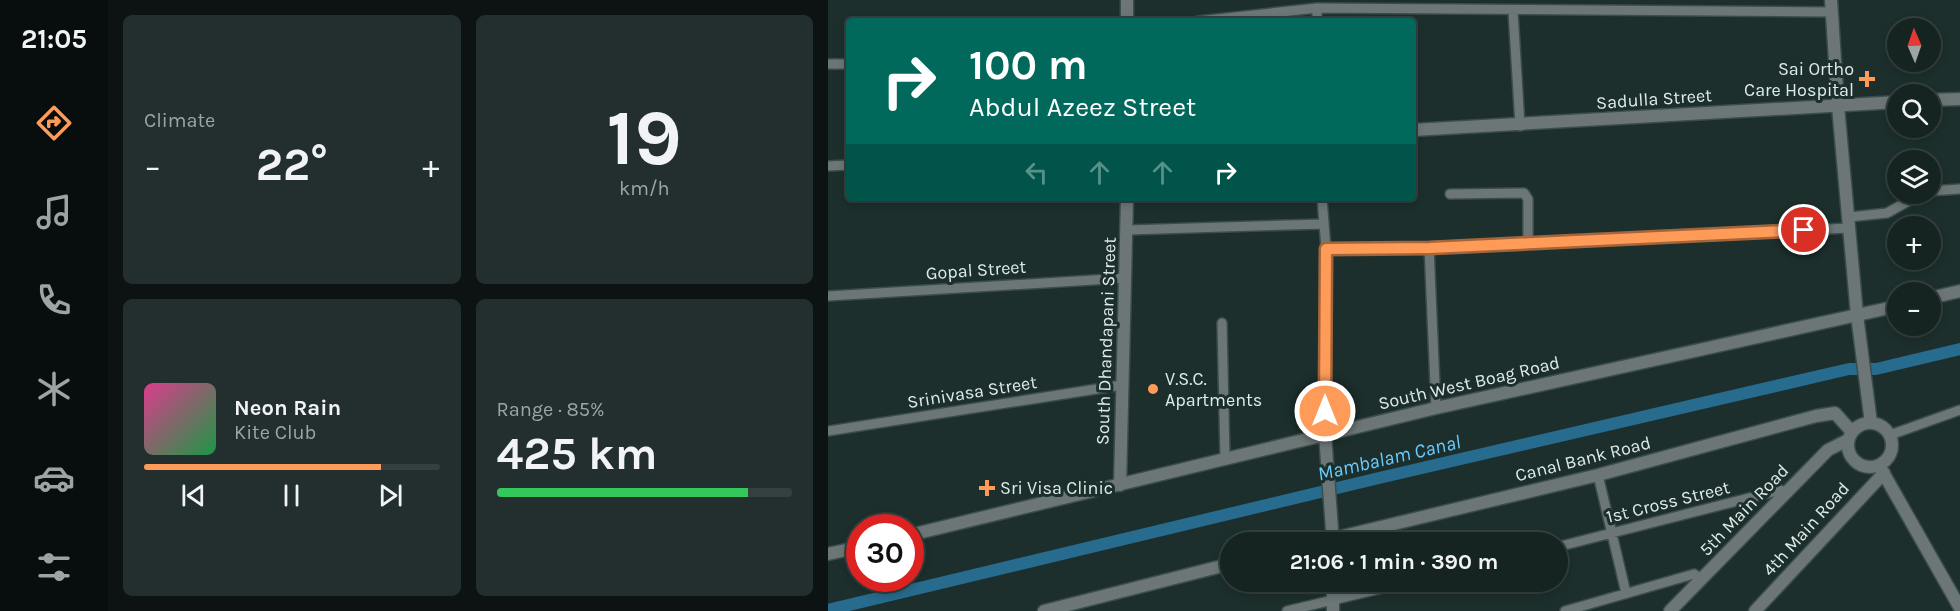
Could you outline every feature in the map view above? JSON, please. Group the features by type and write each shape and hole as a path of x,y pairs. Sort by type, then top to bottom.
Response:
{"street":[{"path":"1126,18 1127,0"},
{"path":"1225,18 1317,8 1513,11 1832,6 1838,106 1857,315 1871,423"},
{"path":"1317,8 1317,18"},
{"path":"1513,11 1520,126"},
{"path":"828,64 846,64"},
{"path":"1941,100 1960,99"},
{"name":"Sadulla Street","path":"1416,130 1520,126 1887,103"},
{"path":"828,166 846,165"},
{"path":"1941,190 1960,189"},
{"path":"1450,194 1524,193 1528,199 1528,242"},
{"name":"South Dhandapani Street","path":"1120,484 1127,201"},
{"path":"1322,201 1326,249 1325,434 1332,532"},
{"path":"1326,249 1430,248 1849,223 1887,213 1903,204"},
{"path":"1127,230 1323,224"},
{"path":"1430,248 1436,408"},
{"name":"Gopal Street","path":"828,296 1126,278"},
{"path":"1941,295 1960,291"},
{"name":"South West Boag Road","path":"924,532 1436,408 1887,308"},
{"path":"1222,323 1225,458"},
{"name":"Srinivasa Street","path":"828,431 1122,385"},
{"path":"1890,435 1960,410"},
{"name":"Canal Bank Road","path":"1369,532 1598,475 1816,416 1835,413 1850,436"},
{"path":"1864,424 1882,426 1893,442 1890,456 1881,469 1865,467 1853,460 1850,436 1864,424"},
{"name":"5th Main Road","path":"1670,611 1828,450 1850,436"},
{"path":"1881,469 1960,608"},
{"name":"4th Main Road","path":"1755,611 1881,469"},
{"path":"1598,475 1626,593"},
{"name":"1st Cross Street","path":"1568,544 1780,490 1786,492"},
{"path":"828,554 846,550"},
{"path":"1044,611 1077,607 1220,567"},
{"path":"1565,611 1694,574 1701,579"},
{"path":"1287,611 1333,605 1375,592"},
{"path":"1591,611 1598,603"}],"waterway":[{"name":"Mambalam Canal","path":"828,610 1379,478 1849,369 1876,369 1960,349"}],"place":[{"name":"Sai Ortho Care Hospital","path":"1867,79"},
{"name":"V.S.C. Apartments","path":"1153,389"},
{"name":"Sri Visa Clinic","path":"987,488"}],"route":[{"path":"1325,411 1326,249 1430,248 1804,230"}]}
